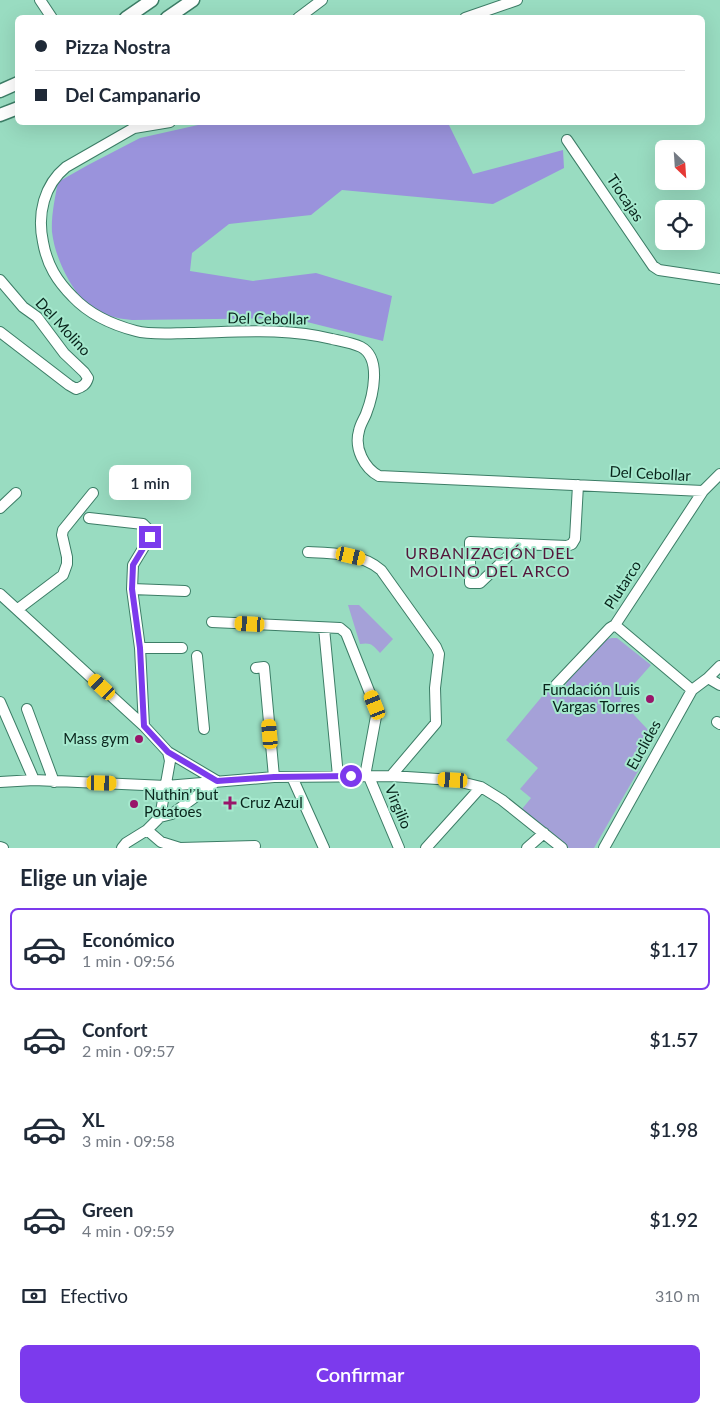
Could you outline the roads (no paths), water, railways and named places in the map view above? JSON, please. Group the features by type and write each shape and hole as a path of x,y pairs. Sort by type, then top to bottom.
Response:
{"main road":[{"path":"130,15 152,0"},
{"path":"172,15 193,0"},
{"path":"0,91 15,84"},
{"path":"0,115 15,109"}],"street":[{"path":"40,0 50,15"},
{"path":"302,15 322,0"},
{"path":"474,15 517,0"},
{"name":"Del Cebollar","path":"137,125 57,174 46,192 43,202 41,219 46,257 54,274 68,291 79,303 96,316 138,332 289,331 316,335 360,346 367,351 371,358 374,365 374,374 372,396 359,430 359,449 367,466 373,473 379,476 703,491 720,474"},
{"name":"Tiocajas","path":"567,140 653,266 659,270 720,279"},
{"name":"Del Molino","path":"0,280 23,307 37,317 64,353 84,372 88,378 84,385 76,389 69,385 0,332"},
{"path":"521,544 480,583 470,583 470,542 521,544 567,546 572,544 575,538 578,485"},
{"name":"Plutarco","path":"556,685 615,625 703,491"},
{"path":"0,508 16,493"},
{"path":"18,609 62,575 67,564 62,535 63,530 93,493"},
{"path":"89,518 142,524 148,529 150,537 133,565 132,589 140,648 144,726"},
{"path":"308,552 339,554 374,563 436,646 438,654 435,688 436,723 391,776"},
{"path":"132,589 185,591"},
{"path":"0,594 144,726 168,752 217,781"},
{"path":"212,622 340,628 346,633 375,705 377,716 367,776"},
{"path":"615,625 692,690"},
{"path":"324,628 338,776"},
{"path":"140,648 182,648"},
{"path":"197,656 204,730"},
{"name":"Euclides","path":"604,848 692,690 720,666"},
{"path":"256,668 264,668 274,777"},
{"path":"708,678 720,685"},
{"path":"0,702 34,780"},
{"path":"27,709 54,782"},
{"path":"160,817 170,762 168,752"},
{"name":"Virgilio","path":"367,776 399,848"},
{"path":"0,782 34,780 166,786 274,777 391,776 453,780 481,788 502,800 562,848"},
{"path":"292,777 324,848"},
{"path":"122,848 133,838 147,830 160,817 172,814 217,781"},
{"path":"426,848 481,788"},
{"path":"147,830 162,842 180,848 255,846"},
{"path":"527,848 544,833"}],"place":[{"name":"Fundación Luis Vargas Torres","path":"650,699"},
{"name":"Mass gym","path":"139,739"},
{"name":"Cruz Azul","path":"230,803"},
{"name":"Nuthin' but Potatoes","path":"134,804"}],"district":[{"name":"URBANIZACIÓN DEL MOLINO DEL ARCO","path":"490,562"}]}
